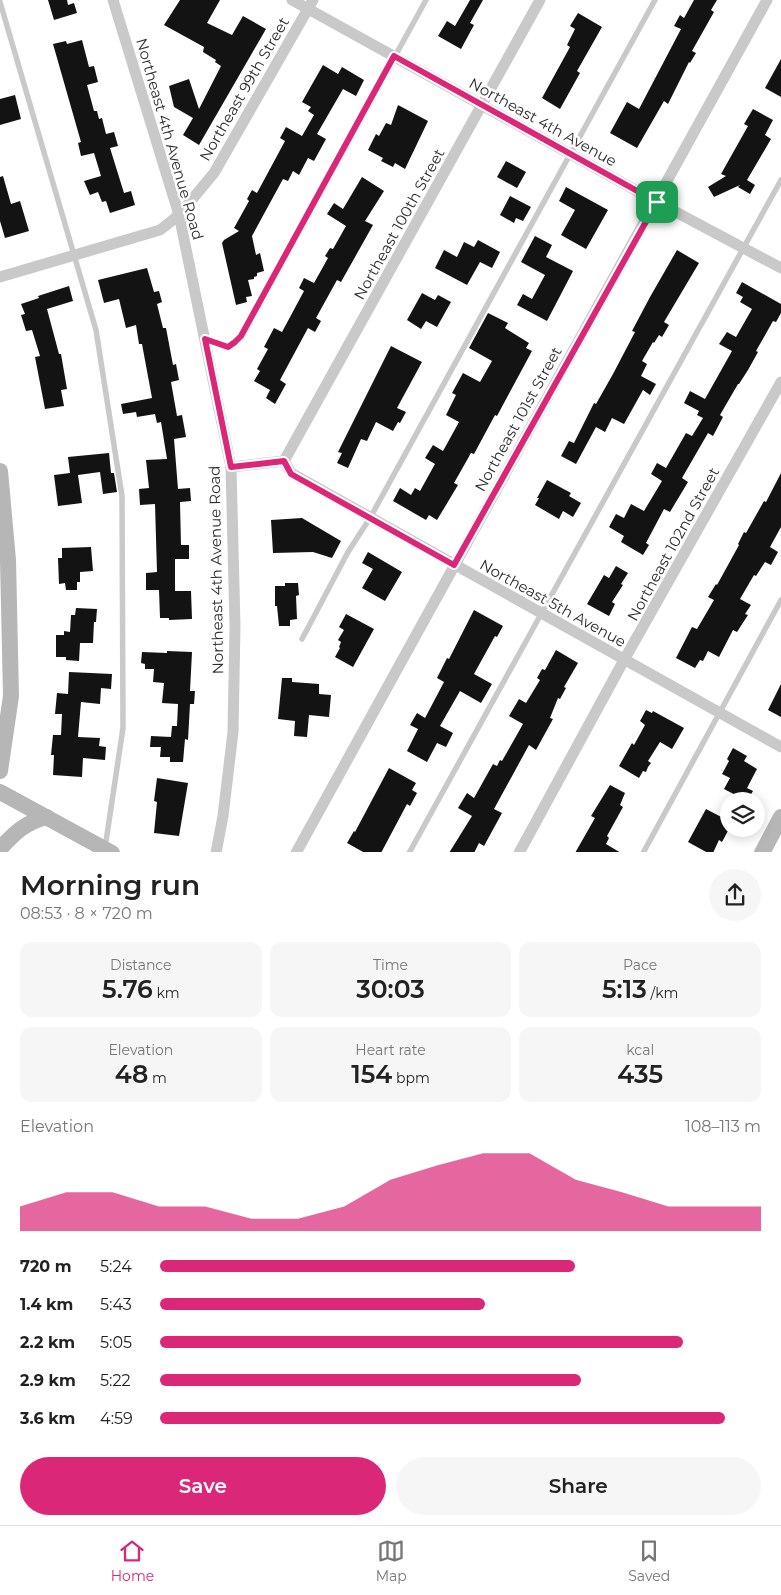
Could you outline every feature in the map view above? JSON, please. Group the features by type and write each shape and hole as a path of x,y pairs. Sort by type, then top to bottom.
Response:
{"street":[{"name":"Northeast 4th Avenue Road","path":"113,0 179,215 231,467 235,626 233,732 223,816 216,852"},
{"name":"Northeast 4th Avenue","path":"292,0 310,4 394,56 657,202 781,268"},
{"name":"Northeast 100th Street","path":"284,461 540,0"},
{"name":"Northeast 101st Street","path":"296,852 767,0"},
{"name":"Northeast 99th Street","path":"179,215 214,173 310,4"},
{"path":"0,277 160,230 179,215"},
{"name":"Northeast 102nd Street","path":"519,852 624,660 781,382"},
{"path":"231,467 284,461"},
{"name":"Northeast 5th Avenue","path":"284,461 291,474 781,747"},
{"path":"0,471 8,560 12,696 4,730 0,771"},
{"path":"0,792 108,851"},
{"path":"0,849 26,824 48,817"},
{"path":"762,852 781,818"}],"lane":[{"path":"205,339 228,347 241,336 426,0"},
{"path":"302,639 348,552 370,518 656,0"},
{"path":"0,2 96,330 122,496 123,728 108,851"},
{"path":"410,852 781,180"},
{"path":"643,852 781,600"}],"building":[{"path":"48,0 67,0 68,5 74,3 77,13 54,20"},
{"path":"180,0 220,0 207,23 232,35 243,16 266,29 199,145 183,135 193,118 174,107 169,86 189,79 199,109 221,66 215,62 216,60 203,52 204,47 164,25"},
{"path":"470,0 483,0 470,23 474,25 461,49 438,36 447,21 455,26"},
{"path":"694,0 717,0 711,10 714,12 692,51 696,53 689,62 668,104 664,101 637,148 610,133 627,102 639,109 681,29 674,26 680,15 684,18"},
{"path":"578,13 602,27 577,71 580,73 560,109 542,98 570,47 567,45 575,29 570,26"},
{"path":"82,40 89,67 94,66 98,82 87,85 94,111 97,111 99,119 102,118 106,134 114,132 118,146 110,148 124,193 131,191 135,205 110,213 106,201 102,202 98,192 90,195 84,181 101,176 94,153 81,156 78,143 81,142 53,44 66,41 67,44"},
{"path":"781,59 781,97 765,88"},
{"path":"323,65 338,74 342,67 364,80 356,96 343,89 317,134 326,139 314,161 308,158 299,175 293,171 288,181 283,179 252,236 256,255 260,253 264,271 257,273 254,279 248,280 252,296 246,297 247,302 236,305 222,243 239,231 234,228 249,201 247,199 252,190 257,193 285,141 280,138 286,127 302,136 314,115 308,111 311,107 302,102"},
{"path":"15,95 21,119 0,125 0,99"},
{"path":"398,105 428,121 405,169 395,163 393,167 381,161 383,158 368,150 376,134 379,136 386,123 391,125"},
{"path":"753,109 773,120 765,135 771,139 747,180 755,185 750,194 738,187 740,185 714,197 708,187 726,176 721,174 748,126 744,124"},
{"path":"506,161 526,172 517,188 497,177"},
{"path":"3,176 11,204 20,201 29,231 5,238 0,221 0,177"},
{"path":"362,177 384,191 365,221 373,225 341,282 337,280 316,318 321,321 315,332 308,328 280,380 286,384 275,404 266,398 270,390 254,381 260,371 257,369 268,349 264,347 274,328 282,332 304,291 299,288 304,278 314,283 328,258 325,256 330,248 333,249 346,226 327,214 334,203 343,209"},
{"path":"566,187 608,210 586,249 561,235 575,210 559,201"},
{"path":"510,196 531,207 523,221 516,218 514,223 500,215"},
{"path":"535,236 552,245 546,257 573,271 547,321 517,305 523,294 532,299 545,275 521,262"},
{"path":"478,240 500,252 492,268 480,262 467,285 435,268 444,250 457,257 464,242 474,247"},
{"path":"677,250 699,263 664,322 669,325 662,337 659,335 653,342 642,361 647,364 641,376 656,384 650,395 643,390 624,424 612,418 605,432 596,427 576,464 561,456 569,441 574,443 594,403 596,404 613,374 635,332 632,331"},
{"path":"147,268 154,292 159,291 162,302 157,304 163,328 166,328 173,365 176,364 179,380 171,382 177,416 182,415 186,437 174,439 178,489 190,488 191,501 180,502 181,545 189,545 189,559 175,559 175,591 191,591 192,619 169,620 169,618 160,618 159,590 146,590 146,573 157,572 155,504 140,505 139,489 149,488 146,460 167,459 161,422 157,423 155,414 137,417 136,412 123,414 121,404 152,398 142,344 139,344 136,325 126,328 119,299 104,303 98,280"},
{"path":"742,282 781,304 781,313 776,322 773,321 756,351 758,352 748,370 720,415 723,417 713,436 708,433 682,478 688,482 670,512 664,509 646,543 649,545 643,555 621,542 624,536 609,527 616,514 624,518 631,504 644,511 662,481 651,474 657,463 666,468 686,433 692,436 703,418 697,415 699,411 684,403 690,391 705,399 732,351 719,344 727,332 736,337 752,309 740,302 743,297 736,293"},
{"path":"69,286 73,301 47,309 59,354 61,354 67,389 61,390 64,406 45,409 35,357 40,356 32,330 26,331 21,315 25,314 21,304 39,298 38,296"},
{"path":"422,293 435,300 438,295 451,302 437,327 426,321 421,329 407,320"},
{"path":"488,313 508,323 505,328 529,343 526,348 532,351 497,416 495,415 474,454 471,453 454,483 458,485 437,520 429,515 426,520 393,501 400,488 411,495 415,488 420,491 435,464 425,458 433,445 443,451 459,422 446,415 456,395 452,393 463,373 480,382 492,361 469,348"},
{"path":"391,346 422,362 397,408 406,412 393,431 376,422 367,441 361,439 348,468 337,463 342,453 338,452"},
{"path":"109,453 111,473 114,473 117,492 103,494 100,472 78,475 82,503 58,506 54,475 70,473 68,457"},
{"path":"781,473 781,527 770,547 778,552 771,565 765,562 756,576 754,575 740,599 751,605 745,614 748,615 737,632 733,630 719,657 708,651 703,661 700,660 695,668 676,658 692,627 697,629 714,600 708,597 717,585 744,532 746,533 764,501 766,502"},
{"path":"547,480 571,493 569,496 581,503 573,517 563,511 559,519 535,505"},
{"path":"302,518 341,541 332,558 313,552 273,553 271,520"},
{"path":"91,547 93,571 80,572 80,582 77,582 77,590 66,590 65,583 59,584 58,558 62,558 62,548"},
{"path":"368,552 402,572 385,601 362,588 373,569 362,563"},
{"path":"616,566 628,573 612,602 615,604 609,616 587,604 604,575 609,578"},
{"path":"285,583 298,583 299,595 296,596 297,619 290,620 290,626 279,626 277,606 275,606 275,586 285,586"},
{"path":"76,608 97,609 93,643 80,643 79,661 66,660 66,657 56,657 56,635 64,635 64,631 70,632 71,615 75,615"},
{"path":"474,610 503,626 497,637 495,636 474,674 492,684 481,703 460,691 440,726 453,733 446,747 437,743 427,762 407,751 418,729 410,725 417,713 425,718 444,682 437,678"},
{"path":"346,614 374,629 353,667 335,657 340,648 341,642 338,640 344,630 339,627"},
{"path":"556,650 578,663 564,687 566,688 560,699 558,698 550,718 553,719 536,750 529,745 494,809 502,813 484,846 479,843 474,852 450,852 472,816 458,808 467,793 474,798 493,764 497,766 500,760 502,761 523,724 509,716 519,699 526,703 540,680 537,678 542,669 545,670"},
{"path":"167,651 192,652 190,691 195,691 194,704 190,704 188,740 185,739 183,762 170,762 170,757 160,757 161,747 150,747 151,736 171,737 172,726 177,726 178,704 162,703 164,683 153,682 154,669 145,669 145,664 141,663 142,652 167,653"},
{"path":"69,672 112,674 111,689 101,688 100,704 81,702 78,737 100,738 99,746 106,747 105,760 83,758 82,777 53,775 54,755 51,755 53,735 61,735 62,714 55,714 57,693 68,694"},
{"path":"282,678 292,678 292,682 319,684 319,694 331,695 329,717 309,715 307,737 294,736 295,721 278,719"},
{"path":"781,684 781,717 768,710"},
{"path":"646,710 652,713 653,711 684,728 672,749 660,742 648,761 651,763 646,772 643,771 639,778 619,766 645,725 640,721"},
{"path":"733,748 747,756 744,761 757,769 747,788 752,792 730,792 724,789 730,778 722,774 729,761 727,759"},
{"path":"389,768 416,783 412,790 417,793 410,806 407,804 382,852 363,852 347,843 355,832"},
{"path":"157,778 188,783 179,836 154,833 157,802 154,801"},
{"path":"610,785 625,793 620,805 623,807 607,836 609,838 606,844 619,852 576,852 595,818 591,816"},
{"path":"706,809 720,816 720,837 725,837 722,842 719,840 713,852 706,852 688,842"}],"route":[{"path":"394,56 657,202 454,565 291,474 284,461 231,467 205,339 228,347 241,336 394,56"}]}
